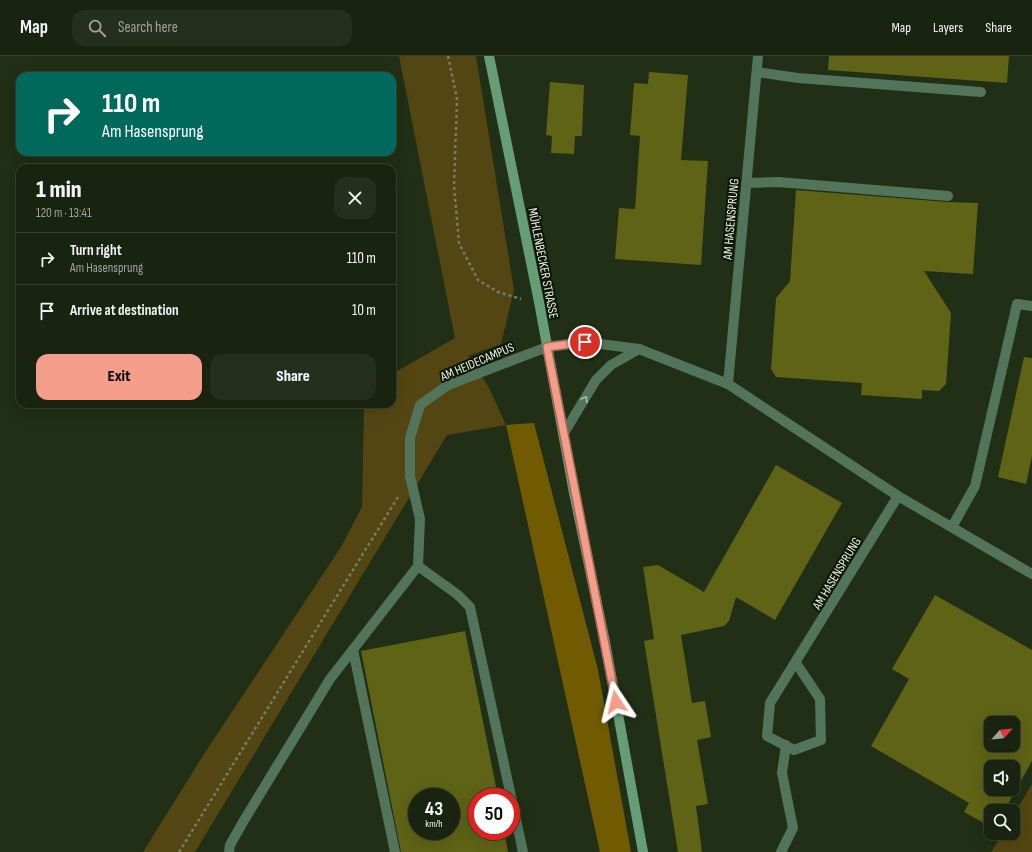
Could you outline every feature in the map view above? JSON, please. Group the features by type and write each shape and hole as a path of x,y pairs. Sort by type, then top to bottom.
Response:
{"main road":[{"name":"MÜHLENBECKER STRASSE","path":"489,56 539,302 574,494 605,642 643,852"}],"street":[{"name":"AM HASENSPRUNG","path":"728,384 758,56"},
{"path":"757,72 798,78 981,92"},
{"path":"747,183 778,182 948,196"},
{"path":"952,527 975,486 1017,304 1032,306"},
{"path":"547,347 585,342 639,349 728,384 898,496 1032,574"},
{"name":"AM HEIDECAMPUS","path":"418,566 420,518 410,476 410,438 420,405 448,386 547,347"},
{"path":"564,433 596,380 611,365 639,349"},
{"name":"AM HASENSPRUNG","path":"796,664 820,699 821,740 794,750 767,736 770,703 796,664 898,496"},
{"path":"229,852 230,845 243,822 326,686 418,566 458,595 470,607 524,852"},
{"path":"353,650 395,852"},
{"path":"781,852 793,828 782,773 786,746"}],"path":[{"path":"448,56 457,99 454,186 459,243 478,280 498,292 515,298 539,302"},
{"path":"179,852 410,476"}],"shaded area":[{"path":"399,56 476,56 514,290 501,344 468,356 488,386 506,425 447,435 195,852 143,852 204,754 341,547 362,507 365,408 396,408 396,372 455,338"},
{"path":"534,423 598,670 631,852 600,852 506,425"},
{"path":"1032,784 1032,852 991,852 999,840 1020,840 1020,804"}],"building":[{"path":"829,56 1009,56 1007,83 828,70"},
{"path":"649,72 688,75 681,160 708,161 701,265 615,259 619,208 635,209 640,136 630,135 634,83 648,84"},
{"path":"550,82 584,85 582,136 575,136 574,154 551,153 552,136 546,135"},
{"path":"796,190 947,202 978,203 973,274 924,271 951,313 946,384 939,391 922,390 922,399 861,395 862,383 776,377 771,369 776,298 790,281"},
{"path":"1024,357 1032,358 1032,456 1026,484 998,477"},
{"path":"776,465 842,503 775,620 736,597 729,621 724,626 681,635 692,703 705,701 711,737 697,740 708,804 696,806 702,852 678,852 644,641 654,639 643,567 658,565 704,592"},
{"path":"935,595 1032,650 1032,761 1020,782 1020,760 984,760 984,796 1012,796 1008,804 984,804 984,823 964,812 969,803 871,746 909,679 892,669"},
{"path":"465,631 496,788 468,788 468,840 506,840 508,852 401,852 361,651"}],"route":[{"path":"585,342 547,347 574,494 616,702"}]}
